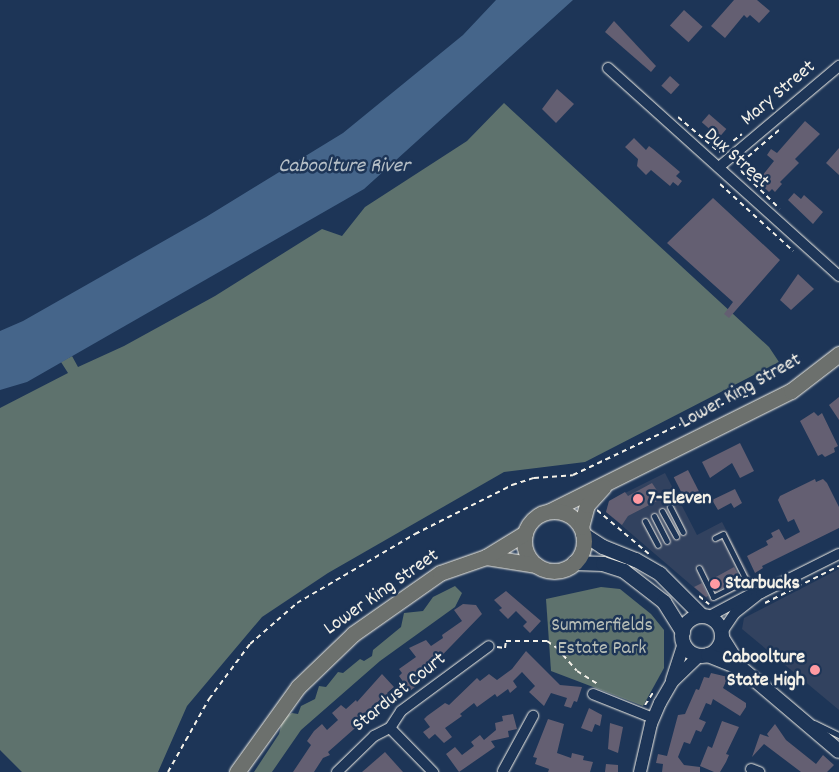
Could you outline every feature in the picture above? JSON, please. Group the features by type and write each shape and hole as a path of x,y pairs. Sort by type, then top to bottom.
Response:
{"main road":[{"name":"Lower King Street","path":"604,486 791,391 839,354"},
{"path":"604,486 590,489 534,518 525,533 526,550 536,565 559,570 574,563 603,564 624,570 664,602 689,652 741,668"},
{"path":"574,563 582,550 582,531 587,505 604,486"},
{"path":"550,511 571,516 582,531 603,547 636,560 660,574 705,616 717,622 722,635 741,668 839,750"},
{"name":"Lower King Street","path":"237,772 298,687 352,634 440,572 486,557 525,533"},
{"name":"Lower King Street","path":"486,557 536,565"},
{"path":"683,637 688,622 705,616"},
{"path":"704,656 717,650 722,635"}],"street":[{"name":"Mary Street","path":"719,168 839,66"},
{"name":"Dux Street","path":"608,68 839,276"},
{"path":"722,635 735,613 761,593 839,554"},
{"path":"705,616 753,593 761,593"},
{"path":"640,772 653,718 669,686 683,637"},
{"name":"Stardust Court","path":"337,772 374,736 390,728 401,711 489,646"},
{"path":"669,686 704,656"},
{"path":"598,691 653,718"},
{"path":"496,772 504,772 534,716"},
{"path":"390,728 433,772"}],"lane":[{"path":"670,507 684,532"},
{"path":"662,511 676,536"},
{"path":"654,516 667,541"},
{"path":"645,521 658,545"},
{"path":"699,568 713,597 746,580 723,534 715,538"},
{"path":"802,719 839,735"}],"path":[{"path":"677,116 719,152 742,134"},
{"path":"780,129 743,161 741,171 784,212"},
{"path":"720,184 794,250"},
{"path":"168,772 209,699 250,644 298,603 415,534 512,485 534,478 573,475 734,399 764,391"},
{"path":"759,606 839,566"},
{"path":"489,646 505,648 506,641 547,641 557,648 598,691"},
{"path":"637,702 646,705 659,685 669,686"}],"shaded area":[{"path":"665,473 697,535 722,522 754,583 711,602 606,512 609,501"},
{"name":"Caboolture State High","path":"839,569 839,710 742,629 744,618"}],"green space":[{"path":"504,103 769,347 779,362 585,462 504,472 328,573 262,617 187,706 158,772 22,772 0,750 0,408 68,373 61,362 72,356 78,367 124,346 215,296 322,229 342,236 365,207 467,141"},
{"path":"455,586 462,593 455,607 380,661 301,730 272,772 254,772 279,734 283,718 292,713 298,714 301,706 315,699 319,686 326,687 338,672 343,673 360,659 364,661 372,656 373,650 401,627 404,613 423,611 433,597"},
{"name":"Summerfields Estate Park","path":"601,587 620,589 651,614 664,630 664,668 643,706 551,671 546,599"}],"water":[{"name":"Caboolture River","path":"496,0 573,0 364,189 27,382 0,390 0,331 23,321 206,217 343,133 463,35"}],"building":[{"path":"734,0 757,0 770,11 759,23 750,15 747,18 744,15 725,38 711,26"},
{"path":"684,10 703,27 689,42 670,26"},
{"path":"614,21 656,66 651,72 605,32"},
{"path":"670,76 680,85 671,94 661,86"},
{"path":"557,89 574,104 556,123 542,109"},
{"path":"709,114 726,129 719,137 702,122"},
{"path":"805,121 820,134 795,159 799,163 780,182 782,184 775,192 772,189 769,192 758,181 774,161 767,155 771,149 777,153"},
{"path":"634,138 646,150 649,146 680,172 676,176 682,181 678,186 673,182 670,186 651,170 646,175 637,166 638,159 625,147"},
{"path":"839,148 839,175 826,163"},
{"path":"794,193 801,199 804,195 823,212 813,224 788,200"},
{"path":"713,198 780,260 729,318 724,314 733,302 667,243"},
{"path":"798,274 814,289 791,310 780,300"},
{"path":"839,397 839,420 829,405"},
{"path":"814,412 818,416 822,413 838,446 834,448 835,452 825,457 822,454 818,456 800,421"},
{"path":"740,443 754,471 740,478 732,463 710,478 702,462"},
{"path":"688,470 702,498 688,505 674,477"},
{"path":"815,479 816,482 823,479 827,483 839,507 839,528 762,566 763,568 755,573 747,556 768,545 766,541 773,537 771,533 779,529 785,540 800,532 794,519 788,522 778,500 780,496"},
{"path":"652,483 658,492 653,495 657,501 628,516 622,525 606,512 609,501 625,492 628,496"},
{"path":"735,489 742,503 734,508 731,503 718,510 712,500"},
{"path":"734,567 740,578 716,592 710,581"},
{"path":"702,583 708,596 706,597 694,587"},
{"path":"506,591 541,621 530,633 523,626 527,622 516,611 508,619 499,610 502,608 494,600"},
{"path":"463,604 476,605 482,614 423,675 426,678 410,691 399,676 402,673 399,669 416,657 409,648 426,640 431,646 443,638 442,635 462,621 454,610"},
{"path":"526,651 560,685 582,687 577,702 574,701 571,708 564,706 567,698 551,693 544,706 529,692 535,686 522,672 513,681 517,687 510,693 508,689 497,697 495,694 477,707 474,703 460,714 462,716 445,728 452,737 444,743 435,734 429,739 423,732 430,727 424,719 427,716 445,703 449,705 477,678 480,681 489,674 497,680 512,669"},
{"path":"711,673 728,677 723,688 746,703 746,707 740,716 713,699 711,705 706,703 699,719 706,722 701,732 696,730 690,744 684,742 678,757 684,765 700,767 700,772 662,772 663,764 656,763 658,754 667,756 678,715 685,714 696,689 699,690 704,677 709,678"},
{"path":"382,674 394,687 387,693 389,697 383,703 380,700 369,710 371,714 328,752 330,755 323,758 314,772 293,772 311,745 307,741 314,731 322,724 327,730 338,720 332,713 341,705 346,709 356,700 357,702"},
{"path":"589,708 602,715 600,726 595,724 592,732 581,728"},
{"path":"513,714 517,729 508,731 509,737 491,741 495,747 459,772 446,754 455,747 462,755 474,746 471,742 480,735 484,740 496,730 495,723 503,721 502,716"},
{"path":"548,719 564,724 557,753 571,758 572,753 584,756 583,760 593,762 590,772 548,772 549,769 535,764 537,758 533,757"},
{"path":"722,721 739,727 726,754 729,755 726,762 720,772 714,772 700,766 708,746 712,748"},
{"path":"610,723 623,727 618,753 608,749"},
{"path":"775,724 786,740 816,764 823,755 834,765 827,772 801,772 764,744 752,757 760,734 769,737 767,734"},
{"path":"385,752 403,772 362,772"},
{"path":"606,764 618,765 618,772 605,772"}],"place":[{"name":"7-Eleven","path":"638,499"},
{"name":"Starbucks","path":"715,584"},
{"name":"Caboolture State High","path":"815,670"}]}
